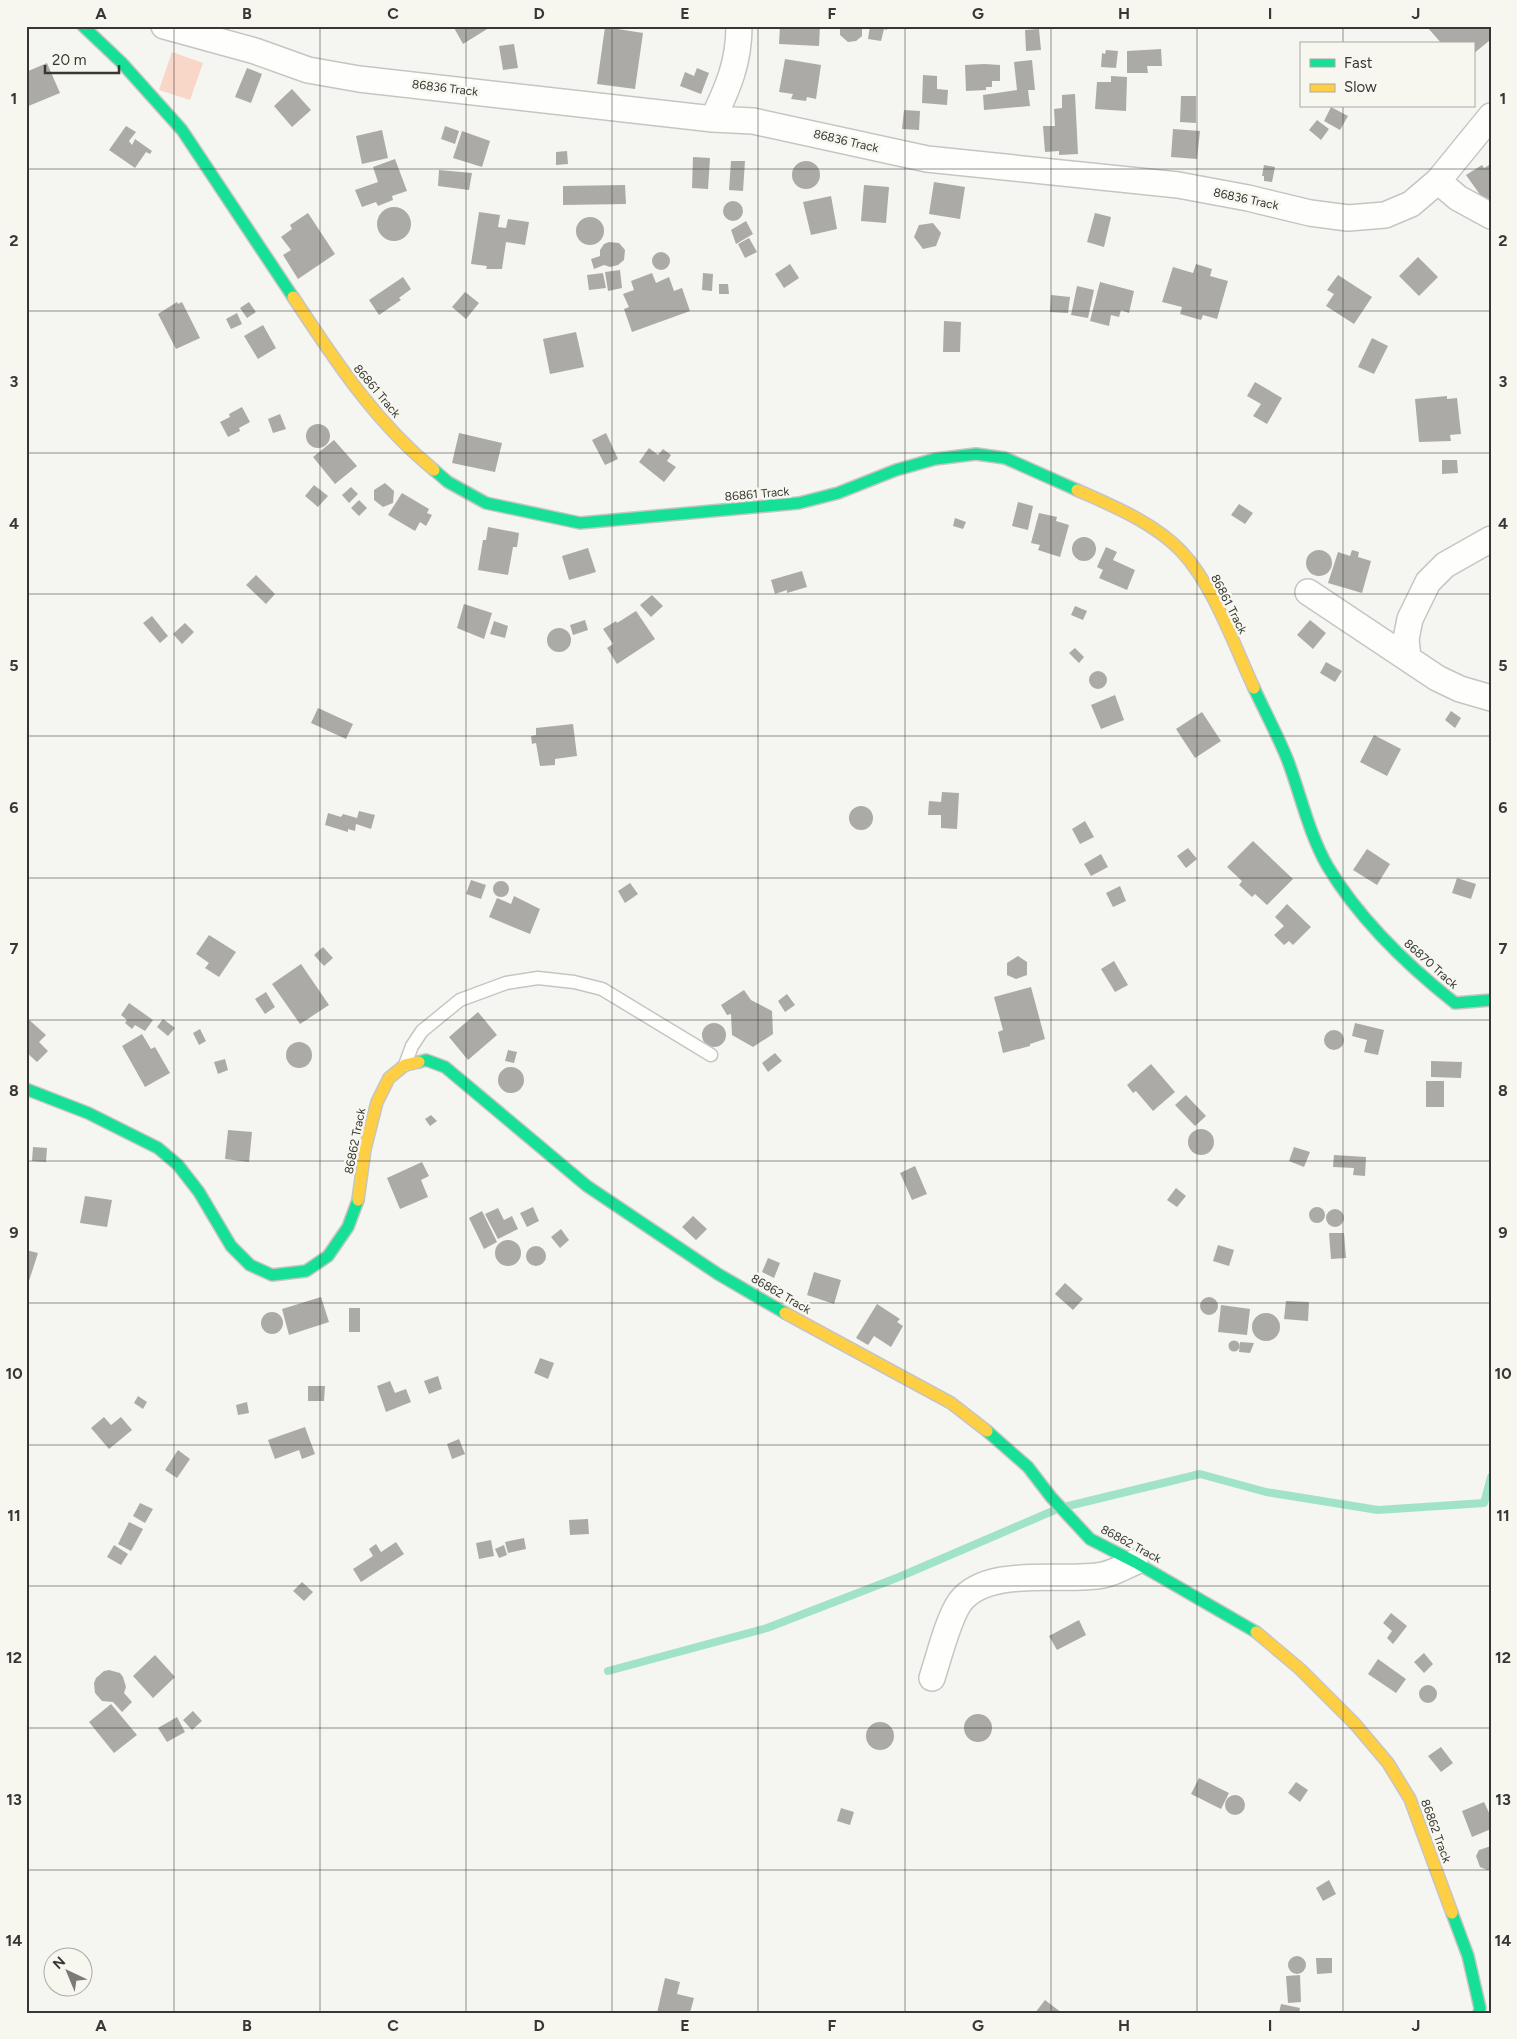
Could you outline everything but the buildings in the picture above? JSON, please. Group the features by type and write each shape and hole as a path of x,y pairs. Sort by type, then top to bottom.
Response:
{"street":[{"name":"86861 Track","path":"83,26 121,62 182,130 347,378 407,448 448,482 486,503 531,514 580,522 800,503 838,493 904,468 935,459 976,454 1006,458 1108,504 1151,527 1182,552 1206,585 1287,759 1313,836 1328,867 1353,903 1390,946"},
{"name":"86836 Track","path":"164,26 254,51 308,70 359,79 761,123 928,158 1178,185 1248,198 1310,213 1348,218 1385,216 1411,204 1438,181 1491,116"},
{"path":"713,119 731,80 739,40 739,26"},
{"path":"1438,181 1458,198 1491,216"},
{"path":"1408,658 1406,638 1410,620 1428,582 1445,566 1491,539"},
{"path":"1308,592 1437,678 1460,689 1491,698"},
{"name":"86870 Track","path":"1390,946 1454,1003 1491,1000"},
{"name":"86862 Track","path":"26,1089 88,1113 158,1148 178,1165 199,1192 231,1246 250,1265 272,1275 306,1271 328,1256 348,1227 360,1193 365,1150 377,1102 389,1078 405,1064 426,1060 445,1067 587,1186 662,1237 718,1274 779,1310 951,1403 999,1440 1028,1467 1050,1497 1090,1539 1135,1562 1257,1633 1300,1669 1355,1724 1388,1763 1410,1799 1468,1956 1483,2011"},
{"path":"932,1678 952,1619 960,1602 972,1591 990,1581 1104,1575 1135,1562"}],"lane":[{"path":"405,1064 412,1046 422,1031 460,1000 506,983 538,978 574,982 602,989 711,1055"}],"shaded area":[{"path":"172,52 203,63 190,100 159,90"}],"waterway":[{"path":"1068,1506 1200,1474 1266,1492 1378,1510 1484,1503 1491,1477"},
{"path":"608,1671 767,1628 899,1577 1055,1510"}],"traffic: fast":[{"path":"83,26 121,62 182,130 293,297"},
{"path":"434,470 448,482 486,503 580,523 799,503 838,493 896,470 935,459 976,454 1005,458 1077,490"},
{"path":"1254,688 1288,761 1310,828 1321,854 1341,887 1385,941 1455,1003 1491,1000"},
{"path":"419,1062 426,1060 445,1067 587,1186 718,1274 785,1313"},
{"path":"26,1089 88,1113 158,1148 178,1165 199,1192 231,1246 250,1265 272,1275 306,1271 328,1256 348,1227 358,1200"},
{"path":"987,1431 1028,1467 1051,1497 1090,1539 1135,1562 1256,1632"},
{"path":"1452,1913 1468,1956 1480,2008 1479,2013"}],"traffic: slow":[{"path":"293,297 340,367 374,410 412,451 434,470"},
{"path":"1077,490 1119,509 1146,524 1159,532 1182,552 1204,581 1254,688"},
{"path":"358,1200 365,1149 377,1102 389,1078 405,1065 419,1062"},
{"path":"785,1313 951,1403 987,1431"},
{"path":"1256,1632 1300,1669 1355,1724 1388,1763 1410,1799 1452,1913"}]}
